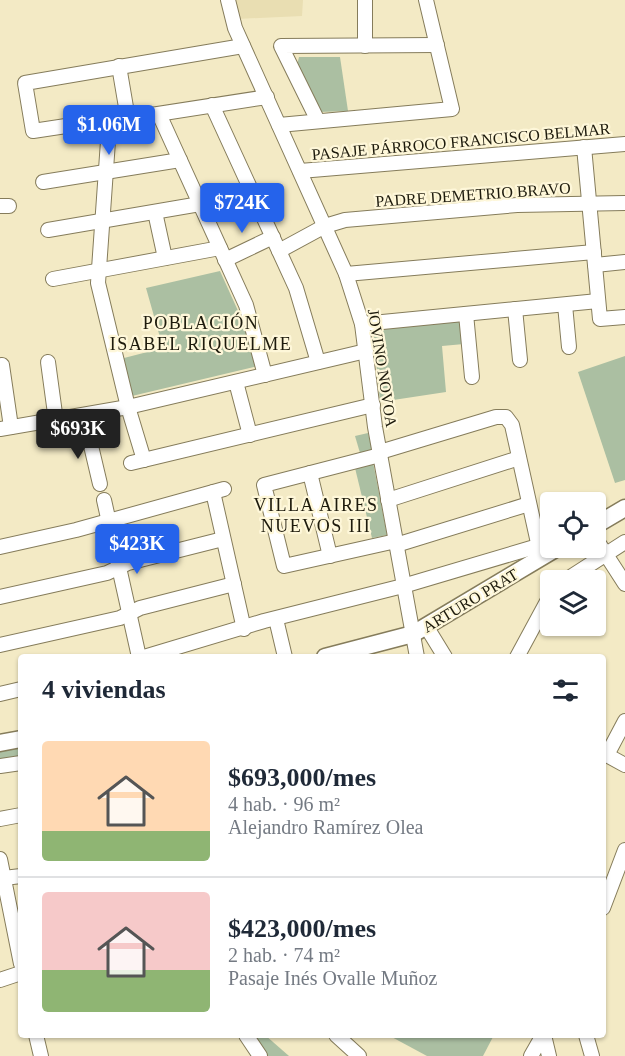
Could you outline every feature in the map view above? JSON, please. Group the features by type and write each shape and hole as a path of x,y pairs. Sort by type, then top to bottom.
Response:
{"main road":[{"path":"606,519 625,508"},
{"name":"ARTURO PRAT","path":"336,654 420,630 539,551"},
{"path":"0,743 18,739"}],"street":[{"name":"JOVINO NOVOA","path":"228,0 243,46 346,274 362,324 380,454 404,586 420,630 417,654"},
{"path":"365,0 365,46"},
{"path":"279,125 452,109 426,0"},
{"path":"318,122 281,46 437,45"},
{"path":"243,46 29,81 24,85 33,131 99,121 112,124 128,119 267,97"},
{"path":"119,66 128,119"},
{"path":"213,105 300,299 318,362"},
{"path":"159,114 250,316 265,375"},
{"path":"112,124 108,131 98,271 99,289 128,407 137,461 373,405"},
{"name":"PASAJE PÁRROCO FRANCISCO BELMAR","path":"300,171 625,144"},
{"path":"584,147 600,319 625,317"},
{"path":"44,182 180,160"},
{"name":"PADRE DEMETRIO BRAVO","path":"279,251 325,226 355,219 517,205 625,202"},
{"path":"48,230 200,204"},
{"path":"155,212 165,258"},
{"path":"53,279 165,258 222,254 273,237"},
{"path":"346,274 594,258 625,262"},
{"path":"362,324 598,301"},
{"path":"565,304 569,347"},
{"path":"515,309 520,360"},
{"path":"466,314 472,377"},
{"path":"2,365 6,428 128,407 366,351"},
{"path":"48,362 56,421"},
{"path":"236,382 250,435"},
{"path":"84,416 100,484"},
{"path":"152,654 276,619 539,551 529,504 519,458 512,425 506,417 496,417 380,454 264,484 284,566 396,543 529,504"},
{"path":"388,500 519,458"},
{"path":"310,473 330,556"},
{"path":"0,547 218,491 223,539 244,629"},
{"path":"104,500 140,654"},
{"path":"0,597 107,573 119,567 223,539"},
{"path":"625,542 606,554 625,584"},
{"path":"581,570 600,558"},
{"path":"0,645 120,618 140,608 234,584"},
{"path":"519,654 540,614"},
{"path":"276,619 284,654"},
{"path":"420,630 442,654"},
{"path":"0,694 18,690"},
{"path":"606,752 625,721"},
{"path":"606,755 625,765"},
{"path":"0,766 18,763"},
{"path":"0,819 18,816"},
{"path":"606,893 625,850"},
{"path":"0,859 18,949"},
{"path":"4,878 18,876"},
{"path":"0,980 18,974"},
{"path":"37,1038 41,1056"},
{"path":"248,1038 260,1056"},
{"path":"339,1038 359,1056"},
{"path":"531,1056 541,1038"},
{"path":"544,1038 549,1056"},
{"path":"587,1038 592,1056"}],"shaded area":[{"path":"235,0 303,0 302,16 237,19"}],"green space":[{"path":"299,57 340,57 348,111 320,112 297,65"},
{"path":"220,271 244,324 258,366 132,396 124,358 163,348 146,288"},
{"path":"463,319 464,344 442,346 446,392 380,402 373,328"},
{"path":"625,356 625,480 615,483 578,372"},
{"path":"368,433 372,450 360,453 355,436"},
{"path":"373,462 387,535 372,538 355,468"},
{"path":"18,747 18,757 0,760 0,751"},
{"path":"253,1038 268,1038 289,1056 267,1056"},
{"path":"394,1038 492,1038 483,1056 427,1056"}],"district":[{"name":"POBLACIÓN ISABEL RIQUELME","path":"201,333"},
{"name":"VILLA AIRES NUEVOS III","path":"316,515"}]}
